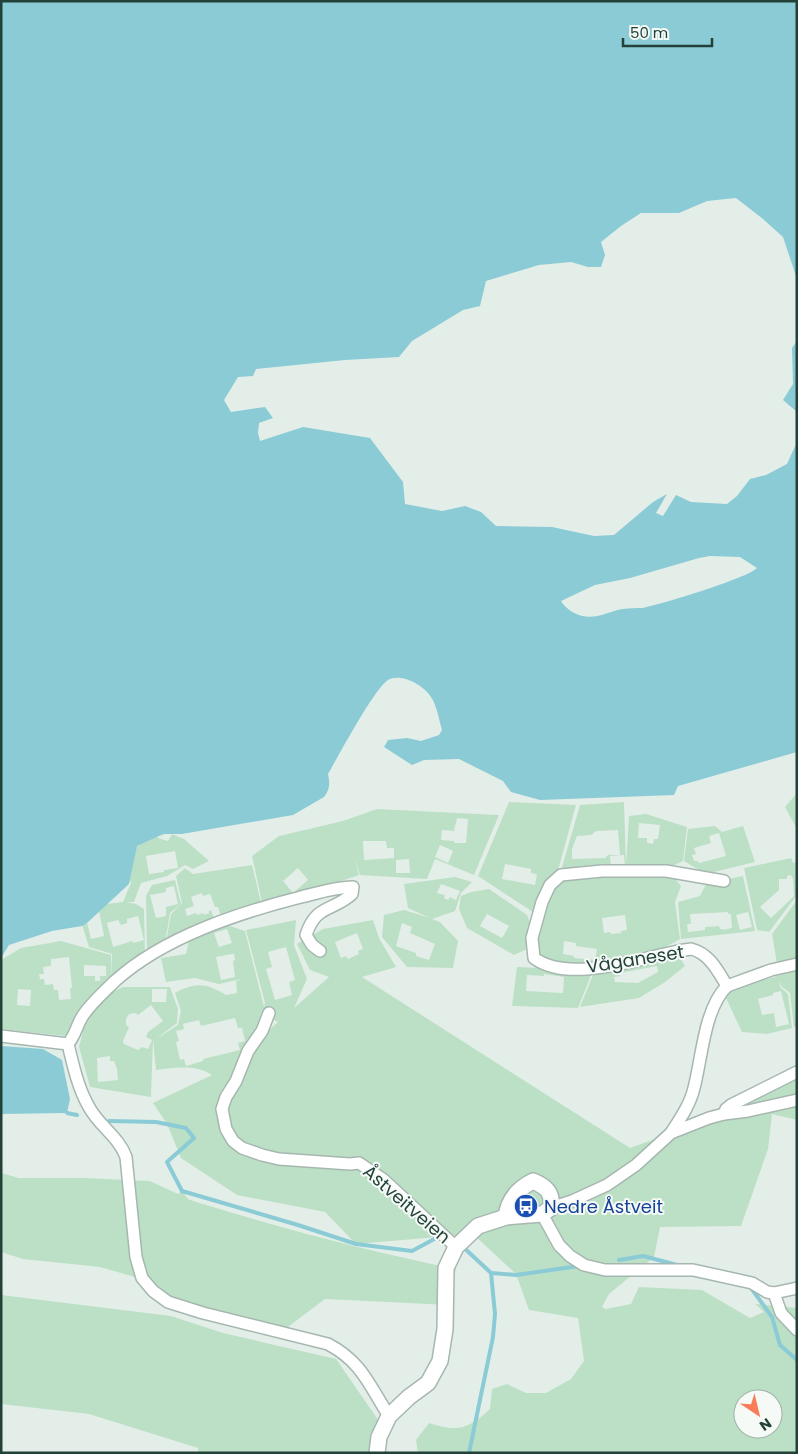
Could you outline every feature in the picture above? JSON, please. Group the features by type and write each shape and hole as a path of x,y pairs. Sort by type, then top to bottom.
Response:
{"street":[{"name":"Våganeset","path":"724,881 666,871 605,871 561,875 550,886 542,902 532,938 532,945 534,958 541,963 564,968 598,968 682,950 698,951 710,961 727,986"},
{"path":"68,1044 74,1036 81,1018 100,996 116,980 161,949 238,915 316,893 353,887 352,894 346,899 315,916 308,929 306,936 312,945 320,951"},
{"path":"546,1211 607,1186 636,1165 671,1133 690,1101 711,1014 721,992 727,986 771,970 797,964"},
{"name":"Åstveitveien","path":"269,1013 262,1031 248,1051 222,1109 226,1130 233,1141 242,1148 279,1159 359,1163 384,1180 456,1241"},
{"path":"1,1036 68,1044"},
{"path":"68,1044 78,1084 89,1108 123,1148 126,1157 136,1257 142,1278 153,1291 168,1302 328,1344 336,1348 358,1366 389,1416"},
{"path":"724,1114 731,1105 797,1072"},
{"path":"671,1133 724,1114 748,1112 797,1100"},
{"path":"506,1217 507,1206 514,1195 522,1186 533,1182 549,1190 552,1200 546,1211 559,1245 570,1256 584,1265 605,1270 693,1270 752,1283 767,1292 774,1293 797,1288"},
{"name":"Åstveitveien","path":"377,1453 379,1437 389,1416 409,1397 428,1383 440,1360 445,1329 446,1268 456,1241 478,1226 506,1217 546,1211"},
{"path":"774,1293 781,1313 797,1330"}],"green space":[{"path":"797,793 797,829 785,807"},
{"path":"509,802 576,805 557,874 533,912 478,876","holes":["505,864 531,869 531,873 537,874 535,885 502,879"]},
{"path":"624,802 626,866 629,816 646,814 687,827 683,861 666,869 560,874 580,805","holes":["639,823 660,825 658,839 654,839 653,844 647,843 647,838 638,838","618,830 620,855 608,855 605,858 572,859 572,849 577,836 591,835 596,831","624,855 625,867 611,868 610,856"]},
{"path":"377,809 499,815 474,875 435,859 427,879 360,875 354,857 359,875 263,907 252,856 279,836 343,821","holes":["457,818 468,819 466,843 441,840 442,830 456,831 454,830","363,841 386,841 387,848 394,848 394,858 364,860","440,845 453,851 448,863 435,857","409,859 410,873 396,873 396,860","298,868 308,880 293,893 283,881"]},
{"path":"715,826 722,832 743,826 755,862 706,874 684,861 688,829","holes":["719,833 726,856 699,863 694,861 692,855 696,854 694,848 711,843 709,836"]},
{"path":"163,830 164,835 158,836 158,838 168,841 172,834 184,839 209,861 193,869 185,865 167,876 141,883 134,902 126,902 136,904 144,909 145,955 111,979 112,954 89,947 79,915 106,904 123,902 131,883 119,856 133,851 138,846 136,843","holes":["175,851 178,868 149,874 146,856","99,911 104,936 91,939 85,914","138,916 144,940 133,943 132,941 113,947 107,923 118,920 121,925 127,923 127,919"]},
{"path":"791,858 793,863 797,862 797,895 769,932 757,930 744,868","holes":["791,875 794,896 771,918 760,907 779,890 779,879 787,879 787,876"]},
{"path":"252,865 262,907 166,943 171,914 182,903 176,876 185,868 193,874","holes":["202,893 203,896 210,894 221,916 214,919 211,910 204,915 203,913 197,915 196,913 187,916 185,909 194,906 191,897"]},
{"path":"639,873 672,875 681,886 675,902 680,939 659,950 632,958 587,964 544,962 537,953 540,912 557,883 566,880","holes":["625,915 627,930 621,931 621,933 604,933 602,918","564,941 576,943 576,946 597,949 595,960 574,958 574,956 563,954"]},
{"path":"743,876 755,931 681,939 678,902 700,896 706,884","holes":["728,912 728,914 731,914 732,928 720,929 719,926 705,927 705,930 688,932 687,924 691,924 690,914","748,912 752,927 740,930 736,915"]},
{"path":"455,877 472,882 461,893 455,911 432,919 440,922 458,941 453,968 407,967 382,937 384,915 404,910 430,918 408,908 404,884","holes":["441,884 460,891 456,900 450,897 448,900 444,898 445,895 437,893","402,923 412,927 410,933 435,944 429,960 396,946"]},
{"path":"175,880 181,904 170,913 165,943 147,954 146,896 152,885","holes":["174,886 178,904 166,907 166,916 156,918 150,895 166,892 166,888"]},
{"path":"489,889 527,915 531,925 527,949 514,955 467,928 459,909 461,896","holes":["487,914 509,926 502,938 480,926"]},
{"path":"797,900 797,959 777,964 772,934"},
{"path":"296,920 294,945 307,979 294,1008 329,977 310,970 297,944 323,929 373,920 379,938 396,967 362,977 630,1148 674,1132 797,1071 797,1120 772,1114 768,1149 741,1226 660,1227 654,1257 609,1294 602,1307 606,1309 631,1304 639,1287 702,1290 750,1318 764,1312 755,1304 797,1308 797,1453 418,1453 416,1440 429,1423 448,1428 468,1425 490,1409 492,1389 507,1384 526,1393 546,1393 571,1379 584,1361 578,1318 529,1310 516,1274 473,1234 356,1244 325,1212 237,1195 181,1158 167,1124 153,1103 212,1075 192,1068 156,1070 153,1039 151,1097 90,1087 79,1047 86,1020 108,994 123,987 170,987 178,1009 177,1023 156,1039 178,1025 181,1011 175,993 189,987 201,985 213,988 226,995 237,993 236,981 241,979 219,984 195,978 166,982 161,958 186,954 189,940 227,925 245,931 264,1007 265,1003 246,930","holes":["227,929 232,943 219,947 214,933","357,933 363,949 358,951 359,954 348,959 346,956 341,958 335,942","286,947 295,980 289,982 292,995 275,1000 266,969 272,967 268,952","234,954 235,977 221,980 216,957","152,989 167,989 166,1002 152,1002","151,1005 163,1021 148,1032 146,1037 152,1040 148,1049 142,1047 138,1050 124,1044 123,1041 129,1027 126,1025 126,1019 129,1014 136,1013 138,1015","261,1013 278,1022 243,1053 257,1033","235,1018 238,1028 242,1028 245,1041 238,1043 240,1050 203,1059 203,1061 186,1066 184,1059 180,1060 176,1042 179,1041 176,1031 184,1029 183,1024 199,1020 201,1026","110,1056 110,1061 114,1061 117,1069 118,1080 98,1082 97,1058"]},
{"path":"61,941 111,955 111,979 92,997 66,1036 1,1029 1,960 21,948","holes":["69,957 72,988 70,988 71,999 59,1000 58,990 54,990 53,984 45,985 44,979 40,979 39,974 44,974 43,967 51,966 51,959","84,965 106,966 106,976 100,976 100,981 95,981 95,976 84,976","18,989 31,990 30,1006 17,1005"]},
{"path":"678,954 685,966 665,982 639,998 580,1007 595,970","holes":["657,966 658,972 638,983 615,982 614,977 620,976 620,973"]},
{"path":"517,967 593,970 578,1008 512,1006","holes":["544,974 564,977 563,993 526,991 527,975 544,976"]},
{"path":"797,970 797,1027 794,1027 790,993 781,986 779,981 780,987 788,994 792,1028 767,1034 742,1032 726,998 732,990 762,976 764,980","holes":["781,991 789,1024 776,1027 774,1013 762,1015 758,999"]},
{"path":"1,1173 19,1178 150,1181 178,1194 182,1191 188,1199 193,1201 258,1220 357,1247 456,1269 450,1291 449,1305 325,1299 280,1333 168,1302 142,1279 100,1267 23,1259 1,1252"},
{"path":"1,1295 171,1316 223,1333 336,1359 379,1421 368,1453 198,1453 198,1448 89,1414 1,1404"}],"water":[{"path":"1,1 797,1 797,279 783,237 736,198 707,201 679,213 641,213 601,242 605,255 601,267 588,267 571,262 539,265 486,281 480,306 463,310 412,341 399,357 345,360 256,369 253,376 238,377 224,400 231,412 265,407 273,418 259,423 258,433 260,441 303,427 370,438 403,482 405,504 442,511 465,506 481,512 496,526 552,527 594,536 614,535 653,502 667,494 656,513 663,516 676,495 691,502 727,504 737,496 750,479 766,475 787,464 797,442 797,752 678,786 674,795 540,800 511,792 503,781 459,759 424,760 412,765 384,747 388,740 407,738 421,741 439,735 442,730 435,705 428,693 412,681 393,678 388,680 374,696 357,723 328,774 329,786 324,797 293,815 182,834 163,834 137,846 129,884 87,923 82,926 52,931 9,945 1,958","holes":["710,556 740,557 757,568 738,578 651,606 623,609 588,617 573,612 561,601 595,585 630,578 699,558"]},
{"path":"797,341 797,412 783,400 793,384 792,348"},
{"path":"1,1046 43,1049 62,1060 70,1099 67,1113 1,1114"}],"waterway":[{"path":"67,1113 77,1115"},
{"path":"109,1121 156,1122 186,1128 194,1138 167,1162 182,1191 356,1244 412,1251 438,1237 441,1238"},
{"path":"462,1246 491,1273 495,1314 493,1337 469,1453"},
{"path":"619,1260 643,1256 681,1266"},
{"path":"491,1273 516,1275 579,1266"},
{"path":"751,1288 772,1317 780,1345 797,1360"}],"place":[{"name":"Nedre Åstveit","path":"526,1206"}]}
